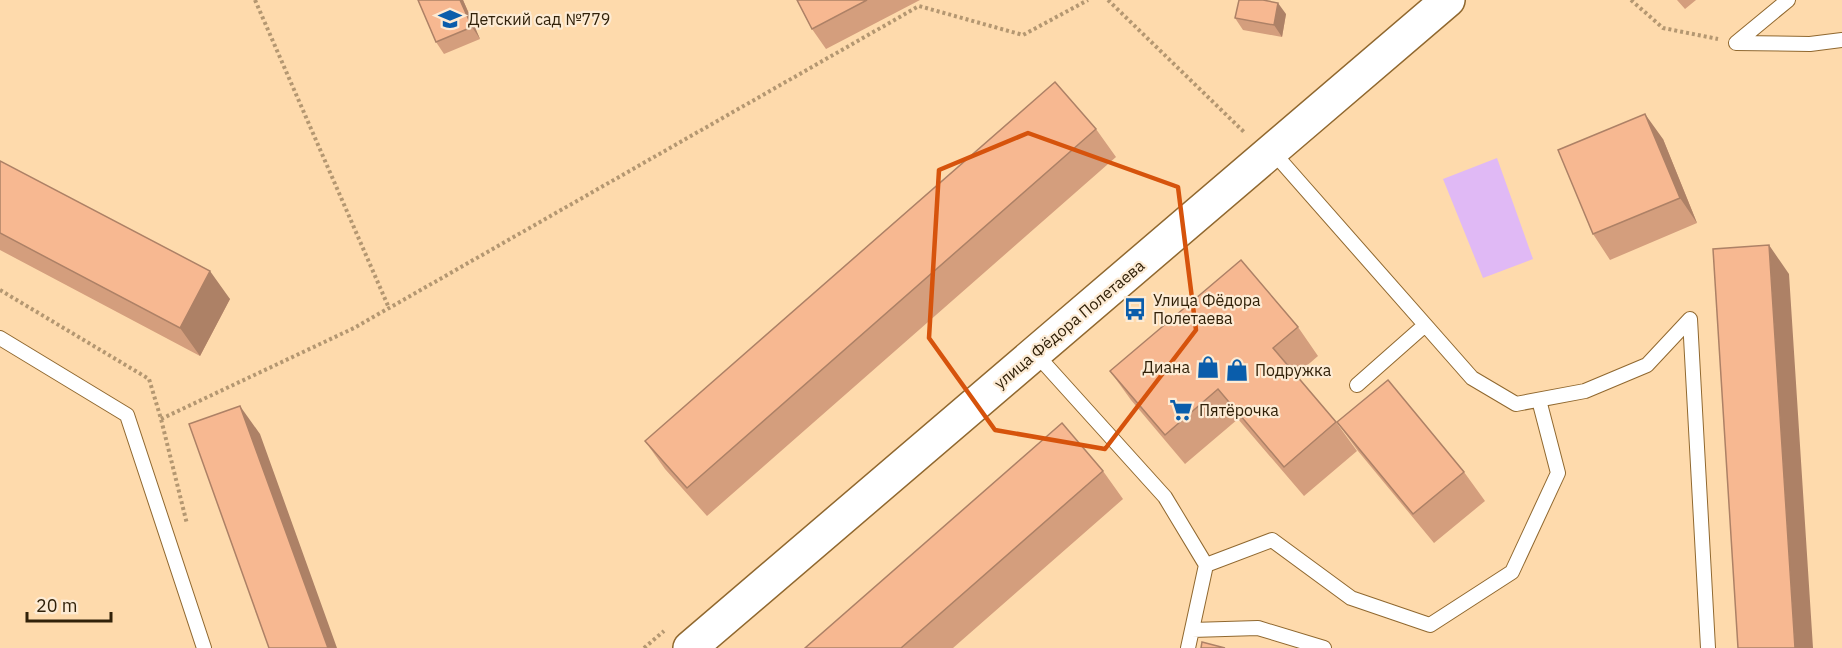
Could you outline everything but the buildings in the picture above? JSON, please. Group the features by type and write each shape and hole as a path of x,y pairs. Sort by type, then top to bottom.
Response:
{"main road":[{"name":"улица Фёдора Полетаева","path":"690,648 1448,0"}],"lane":[{"path":"1736,43 1788,0"},
{"path":"1736,43 1810,44 1842,40"},
{"path":"1272,151 1472,378 1516,404 1586,391 1647,365 1690,319 1708,648"},
{"path":"1357,385 1425,325"},
{"path":"0,338 127,415 204,648"},
{"path":"1035,353 1165,497 1206,565 1188,648"},
{"path":"1206,565 1272,540 1351,598 1430,625 1512,572 1558,473 1539,400"},
{"path":"1192,630 1258,628 1324,648"}],"path":[{"path":"255,0 389,308"},
{"path":"162,419 354,328 919,6 1023,35 1088,0"},
{"path":"1108,0 1244,132"},
{"path":"1631,0 1663,28 1736,43"}],"highlighted area":[{"path":"1028,133 1178,187 1196,330 1105,449 995,430 929,338 939,170"}],"shaded area":[{"path":"1497,158 1533,259 1483,278 1443,179"}],"place":[{"name":"Детский сад №779","path":"450,19"},
{"name":"Улица Фёдора Полетаева","path":"1135,309"},
{"name":"Диана","path":"1208,367"},
{"name":"Подружка","path":"1237,370"},
{"name":"Пятёрочка","path":"1181,410"}]}
